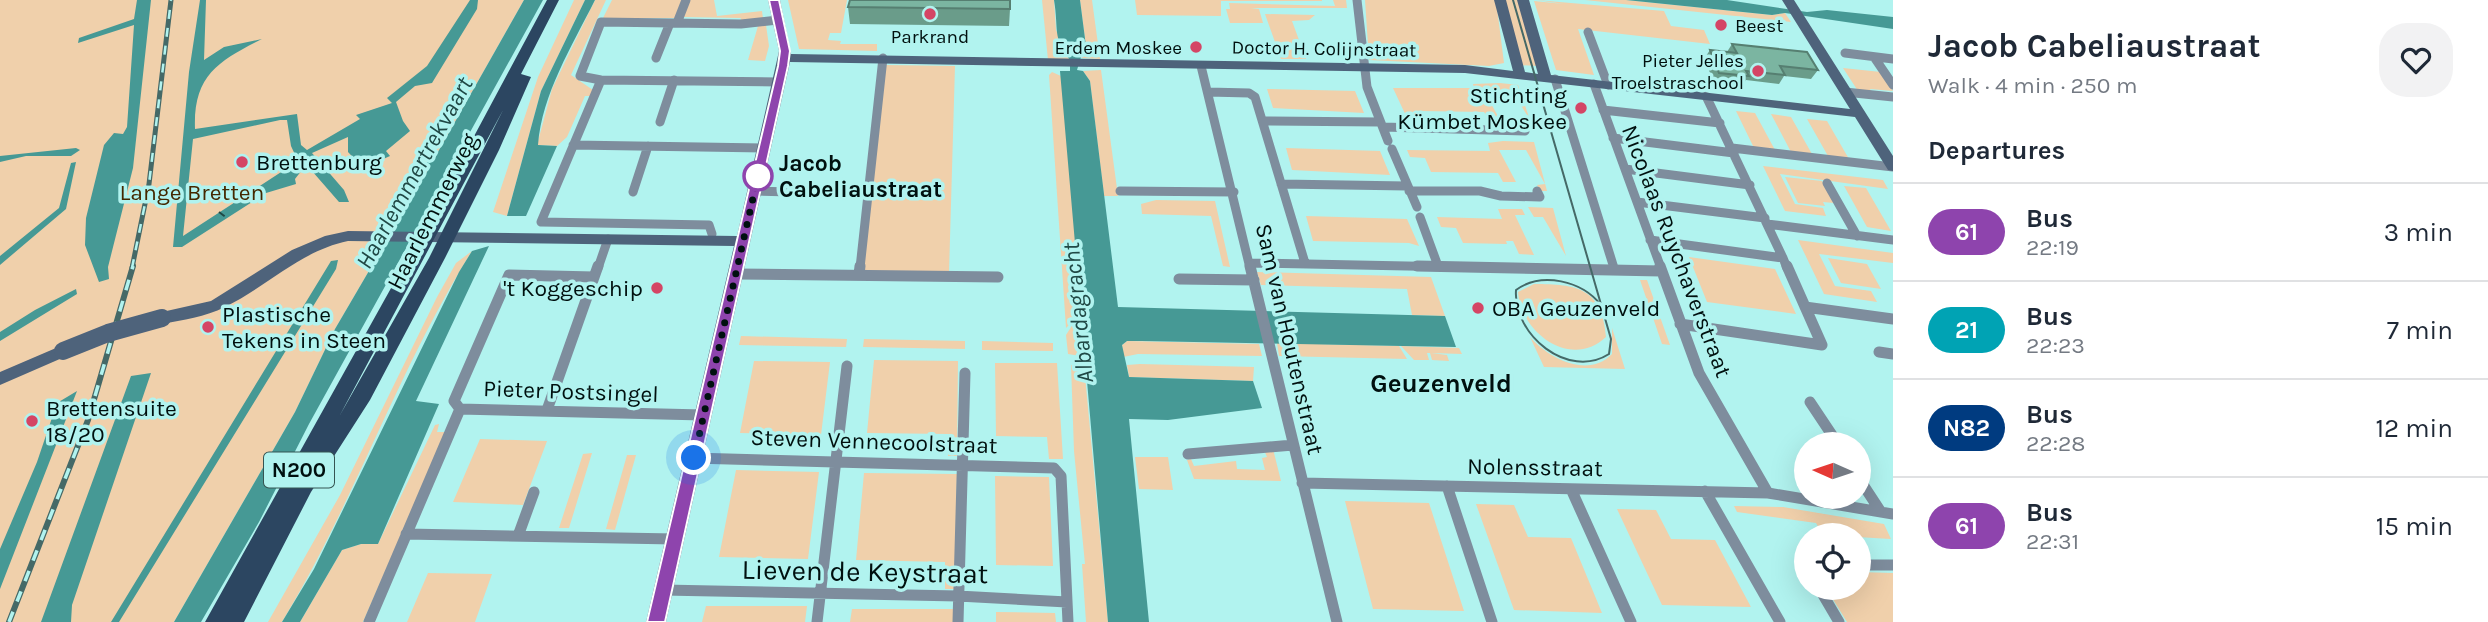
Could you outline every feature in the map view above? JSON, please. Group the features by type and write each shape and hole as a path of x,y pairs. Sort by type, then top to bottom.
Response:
{"main road":[{"name":"Haarlemmerweg","path":"215,622 433,233 553,0"},
{"name":"Haarlemmerweg","path":"232,622 304,486 363,395 433,233 492,150 525,74 565,0"}],"street":[{"path":"656,58 686,0"},
{"path":"656,622 785,58 774,0"},
{"path":"1357,0 1367,87 1419,212 1438,266"},
{"path":"1500,0 1520,75"},
{"path":"1523,0 1614,268"},
{"path":"1789,2 1893,167"},
{"path":"778,20 741,24 601,22 580,76 601,80 779,82"},
{"name":"Nicolaas Ruychaverstraat","path":"1588,32 1601,84 1603,110 1699,373 1768,493"},
{"path":"1845,53 1893,59"},
{"path":"1874,57 1893,85"},
{"name":"Doctor H. Colijnstraat","path":"785,58 1465,69 1860,114"},
{"path":"859,275 883,58"},
{"name":"Sam van Houtenstraat","path":"1201,66 1234,192 1337,622"},
{"path":"601,80 541,222 709,225 712,237"},
{"path":"660,122 674,80"},
{"path":"1208,92 1253,95 1305,264"},
{"path":"1845,92 1891,99"},
{"path":"1681,324 1822,345 1750,185 1706,96"},
{"path":"1603,110 1720,123"},
{"path":"1263,121 1525,131 1522,127"},
{"path":"1614,138 1893,167"},
{"path":"573,145 764,148"},
{"path":"633,192 648,146"},
{"path":"1625,169 1750,185"},
{"path":"1827,183 1857,236"},
{"path":"1281,184 1480,191 1501,197 1540,197 1537,191"},
{"path":"754,191 870,194"},
{"path":"1120,191 1234,192"},
{"path":"1637,202 1893,240"},
{"path":"0,379 108,333 193,312 227,300 309,246 341,237 381,232 743,238"},
{"path":"433,233 608,239 712,237"},
{"path":"547,411 608,239"},
{"path":"1650,240 1783,258"},
{"path":"1251,263 1661,271"},
{"path":"735,274 998,277"},
{"path":"460,409 454,401 509,275 594,277"},
{"path":"1179,279 1254,280"},
{"path":"1804,307 1893,320"},
{"path":"1879,352 1893,354"},
{"path":"817,622 847,366"},
{"path":"958,622 965,373"},
{"path":"1810,402 1830,432"},
{"name":"Pieter Postsingel","path":"369,622 460,409 703,415"},
{"path":"1188,454 1293,446"},
{"name":"Steven Vennecoolstraat","path":"694,458 961,463 1054,468 1061,477 1067,602"},
{"name":"Nolensstraat","path":"1302,483 1768,493 1887,513"},
{"path":"1447,486 1492,622"},
{"path":"1571,489 1631,622"},
{"path":"1705,491 1780,622"},
{"path":"518,536 534,492"},
{"name":"Nolensstraat","path":"1871,493 1887,513"},
{"path":"407,534 675,539"},
{"path":"1871,565 1893,565"},
{"name":"Lieven de Keystraat","path":"663,590 958,596 1067,602"},
{"path":"1826,600 1839,622"},
{"path":"1067,602 1068,622"}],"green space":[{"name":"Lange Bretten","path":"0,0 524,0 434,159 421,165 428,170 335,329 295,412 174,622 0,622"},
{"path":"574,0 585,0 541,91 507,216 493,212 538,77"},
{"path":"595,0 606,0 571,75 593,90 591,96 585,96 567,137 557,146 537,145 552,89"},
{"path":"612,0 682,0 676,18 603,18"},
{"path":"689,0 714,0 717,16 762,11 763,19 740,21 741,18 682,17"},
{"path":"788,0 847,0 841,33 830,33 828,40 841,41 840,44 877,44 877,51 799,49"},
{"path":"1042,0 1054,0 1056,30 1070,60 1048,60"},
{"path":"1080,0 1092,0 1100,59 1081,58 1087,54"},
{"path":"1135,0 1322,1 1221,1 1221,16 1137,15"},
{"path":"1333,0 1346,0 1347,8 1251,8 1259,9 1263,23 1230,23 1226,9 1230,9 1229,3 1335,6"},
{"path":"1365,0 1496,0 1504,63 1489,66 1369,60"},
{"path":"1501,0 1520,0 1538,66 1518,65"},
{"path":"1536,0 1664,11 1671,26 1704,30 1710,44 1578,29 1594,75 1556,70 1534,1 1564,4"},
{"path":"1585,0 1626,0 1772,15 1785,13 1791,22"},
{"path":"1265,14 1315,15 1309,20 1292,21 1306,59 1281,59"},
{"path":"766,25 769,46 765,61 748,60 758,26"},
{"path":"885,65 955,66 949,273 862,272"},
{"path":"1843,68 1881,72 1893,91 1858,91"},
{"path":"1101,70 1118,196 1104,196 1090,81 1083,71"},
{"path":"1052,72 1061,76 1064,89 1086,357 1068,354 1066,335 1078,316 1066,328 1049,75"},
{"path":"1473,84 1518,85 1530,120 1512,91 1484,91 1499,118 1488,118 1484,112 1420,111 1423,118 1407,118 1393,88 1474,88"},
{"path":"1267,89 1355,91 1364,113 1273,108"},
{"path":"1736,111 1755,113 1775,150 1754,148"},
{"path":"1771,114 1791,117 1812,154 1791,152"},
{"path":"1807,119 1827,121 1849,159 1828,156"},
{"path":"1534,142 1547,191 1541,191 1537,185 1545,184 1526,150 1499,150 1516,182 1503,182 1498,173 1431,172 1425,158 1410,157 1407,150 1490,151 1488,143"},
{"path":"1286,148 1380,151 1390,175 1292,170"},
{"path":"1763,166 1883,180 1888,189 1780,174 1795,204 1823,208 1826,216 1785,211"},
{"path":"1785,177 1822,181 1834,203 1823,202 1825,206 1798,203"},
{"path":"1844,186 1866,188 1891,231 1867,227"},
{"path":"1156,200 1215,201 1230,267 1223,266 1211,216 1142,214 1141,204"},
{"path":"1528,207 1553,208 1566,256 1543,217 1534,217"},
{"path":"1498,209 1522,209 1525,215 1515,215 1534,255 1519,254 1513,241 1506,241 1507,244 1463,243 1456,228 1441,227 1437,217 1502,219"},
{"path":"1306,216 1407,219 1419,246 1409,243 1313,241"},
{"path":"1798,240 1893,253 1893,263 1819,254 1835,286 1871,291 1877,302 1824,294"},
{"path":"472,251 421,342 308,577 282,622 268,622 340,495 437,297 456,263"},
{"path":"1689,257 1775,269 1796,314 1707,302"},
{"path":"1828,258 1867,264 1881,289 1841,283"},
{"path":"1257,272 1431,277 1445,316 1412,315 1407,289 1261,285"},
{"path":"1640,280 1647,280 1670,345 1662,344"},
{"path":"1534,284 1563,285 1585,292 1599,308 1606,337 1592,346 1578,350 1550,342 1528,321 1521,307 1518,292"},
{"path":"1612,328 1625,369 1544,367 1530,337 1547,352 1569,363 1592,365 1612,354"},
{"path":"741,336 847,339 846,347 739,345"},
{"path":"864,339 965,341 965,349 863,347"},
{"path":"982,341 1053,343 1053,351 982,350"},
{"path":"1127,341 1259,344 1262,356 1138,354 1123,357 1122,345"},
{"path":"1277,343 1399,346 1407,359 1279,356"},
{"path":"1401,346 1459,348 1462,354 1431,353 1447,355 1449,361 1432,360 1430,353 1427,353 1429,360 1414,360"},
{"path":"874,360 958,361 957,456 948,456 948,434 867,433"},
{"path":"754,361 830,362 821,435 740,433"},
{"path":"995,363 1057,363 1063,459 1049,459 1047,437 996,436"},
{"path":"1071,365 1084,365 1108,622 1086,622 1082,564 1085,564 1074,451"},
{"path":"1127,365 1254,367 1253,381 1129,377"},
{"path":"439,424 437,432 446,432 363,622 300,622 342,550 361,544 378,544 435,425"},
{"path":"480,439 547,441 523,505 453,502"},
{"path":"1273,449 1281,481 1194,479 1187,460 1191,459 1194,466 1236,461 1237,469 1265,470 1262,458 1267,457 1264,450"},
{"path":"592,453 569,528 559,528 583,454"},
{"path":"627,455 636,455 615,530 606,529"},
{"path":"1135,457 1168,457 1173,490 1139,489"},
{"path":"736,470 819,472 808,559 719,557"},
{"path":"864,473 957,474 955,589 945,589 945,562 856,560"},
{"path":"995,476 1049,477 1053,566 996,565"},
{"path":"1345,501 1429,503 1464,611 1373,609"},
{"path":"1476,504 1514,505 1528,537 1571,538 1602,613 1514,610"},
{"path":"1734,506 1783,507 1884,524 1891,539 1871,538 1871,523 1816,523 1737,512"},
{"path":"1617,509 1656,510 1671,539 1715,540 1751,607 1662,605"},
{"path":"1871,572 1893,573 1893,622 1847,622 1833,600 1871,600"},
{"path":"428,573 492,574 475,622 407,622"},
{"path":"706,606 807,606 805,622 702,622"},
{"path":"852,609 953,609 953,622 850,622"},
{"path":"996,612 1055,613 1056,622 996,622"}],"water":[{"path":"137,0 151,0 133,168 108,267 109,279 99,282 85,245 86,218 104,145 114,133 123,134 127,127 134,25 78,43 79,38 134,19"},
{"path":"200,0 206,0 204,60 224,47 262,39 233,55 212,72 199,95 195,129 297,114 301,145 307,150 360,119 356,115 392,103 387,98 427,66 470,0 478,0 477,9 432,83 415,86 396,102 410,131 386,151 390,156 363,168 348,152 348,137 312,153 344,190 349,202 339,202 312,171 302,170 295,179 296,184 266,193 182,247 173,247 189,72","holes":["287,120 291,146 298,161 183,236 193,139"]},
{"path":"524,0 543,0 309,424 259,522 201,622 174,622 295,412 335,329 428,170 420,165 434,159"},
{"path":"585,0 595,0 559,71 545,107 541,126 538,145 557,146 526,216 507,216 541,91"},
{"path":"1054,0 1080,0 1087,54 1081,57 1077,70 1083,71 1090,81 1118,307 1445,316 1456,347 1142,341 1127,341 1122,345 1129,377 1253,381 1262,408 1168,420 1129,419 1149,622 1108,622 1060,71 1070,71 1070,60 1058,39"},
{"path":"1626,0 1727,0 1807,12 1827,10 1893,17 1893,29 1785,13 1772,15"},
{"path":"76,148 80,150 71,156 26,156 0,162 0,156"},
{"path":"76,162 66,209 0,265 0,256 59,208 71,163"},
{"path":"489,246 416,401 439,404 378,544 361,544 342,550 300,622 282,622 314,569 459,272 472,251"},
{"path":"338,260 336,269 119,622 111,622 331,261"},
{"path":"76,289 77,294 0,341 0,332"},
{"path":"151,373 72,605 71,622 41,622 131,376"},
{"path":"77,391 0,589 0,549 37,462 57,403"}],"building":[{"path":"850,0 1010,0 1010,9 848,7"},
{"path":"1732,44 1807,52 1818,70 1780,66 1785,75 1746,71 1749,76 1719,73 1710,50 1737,53"}],"ferry route":[{"path":"219,212 227,218"}],"tram line":[{"path":"1513,0 1611,339 1609,354 1593,361 1561,357 1546,349 1533,337 1517,307 1516,290 1526,284 1549,280 1573,285 1601,305"}],"railway":[{"path":"132,268 149,184 171,0"},
{"path":"9,622 88,420 133,266"}],"bus line":[{"name":"61","path":"656,622 783,66 785,51 774,0"}],"place":[{"name":"Parkrand","path":"930,14"},
{"name":"Beest","path":"1721,25"},
{"name":"Erdem Moskee","path":"1196,47"},
{"name":"Pieter Jelles Troelstraschool","path":"1758,71"},
{"name":"Stichting Kümbet Moskee","path":"1581,108"},
{"name":"Brettenburg","path":"242,162"},
{"name":"Jacob Cabeliaustraat","path":"758,176"},
{"name":"'t Koggeschip","path":"657,288"},
{"name":"OBA Geuzenveld","path":"1478,308"},
{"name":"Plastische Tekens in Steen","path":"208,327"},
{"name":"Brettensuite 18/20","path":"32,421"}],"district":[{"name":"Geuzenveld","path":"1441,383"}],"route":[{"path":"694,458 758,176"}],"water label":[{"name":"Haarlemmertrekvaart","path":"414,173"},
{"name":"Albardagracht","path":"1078,313"}]}
